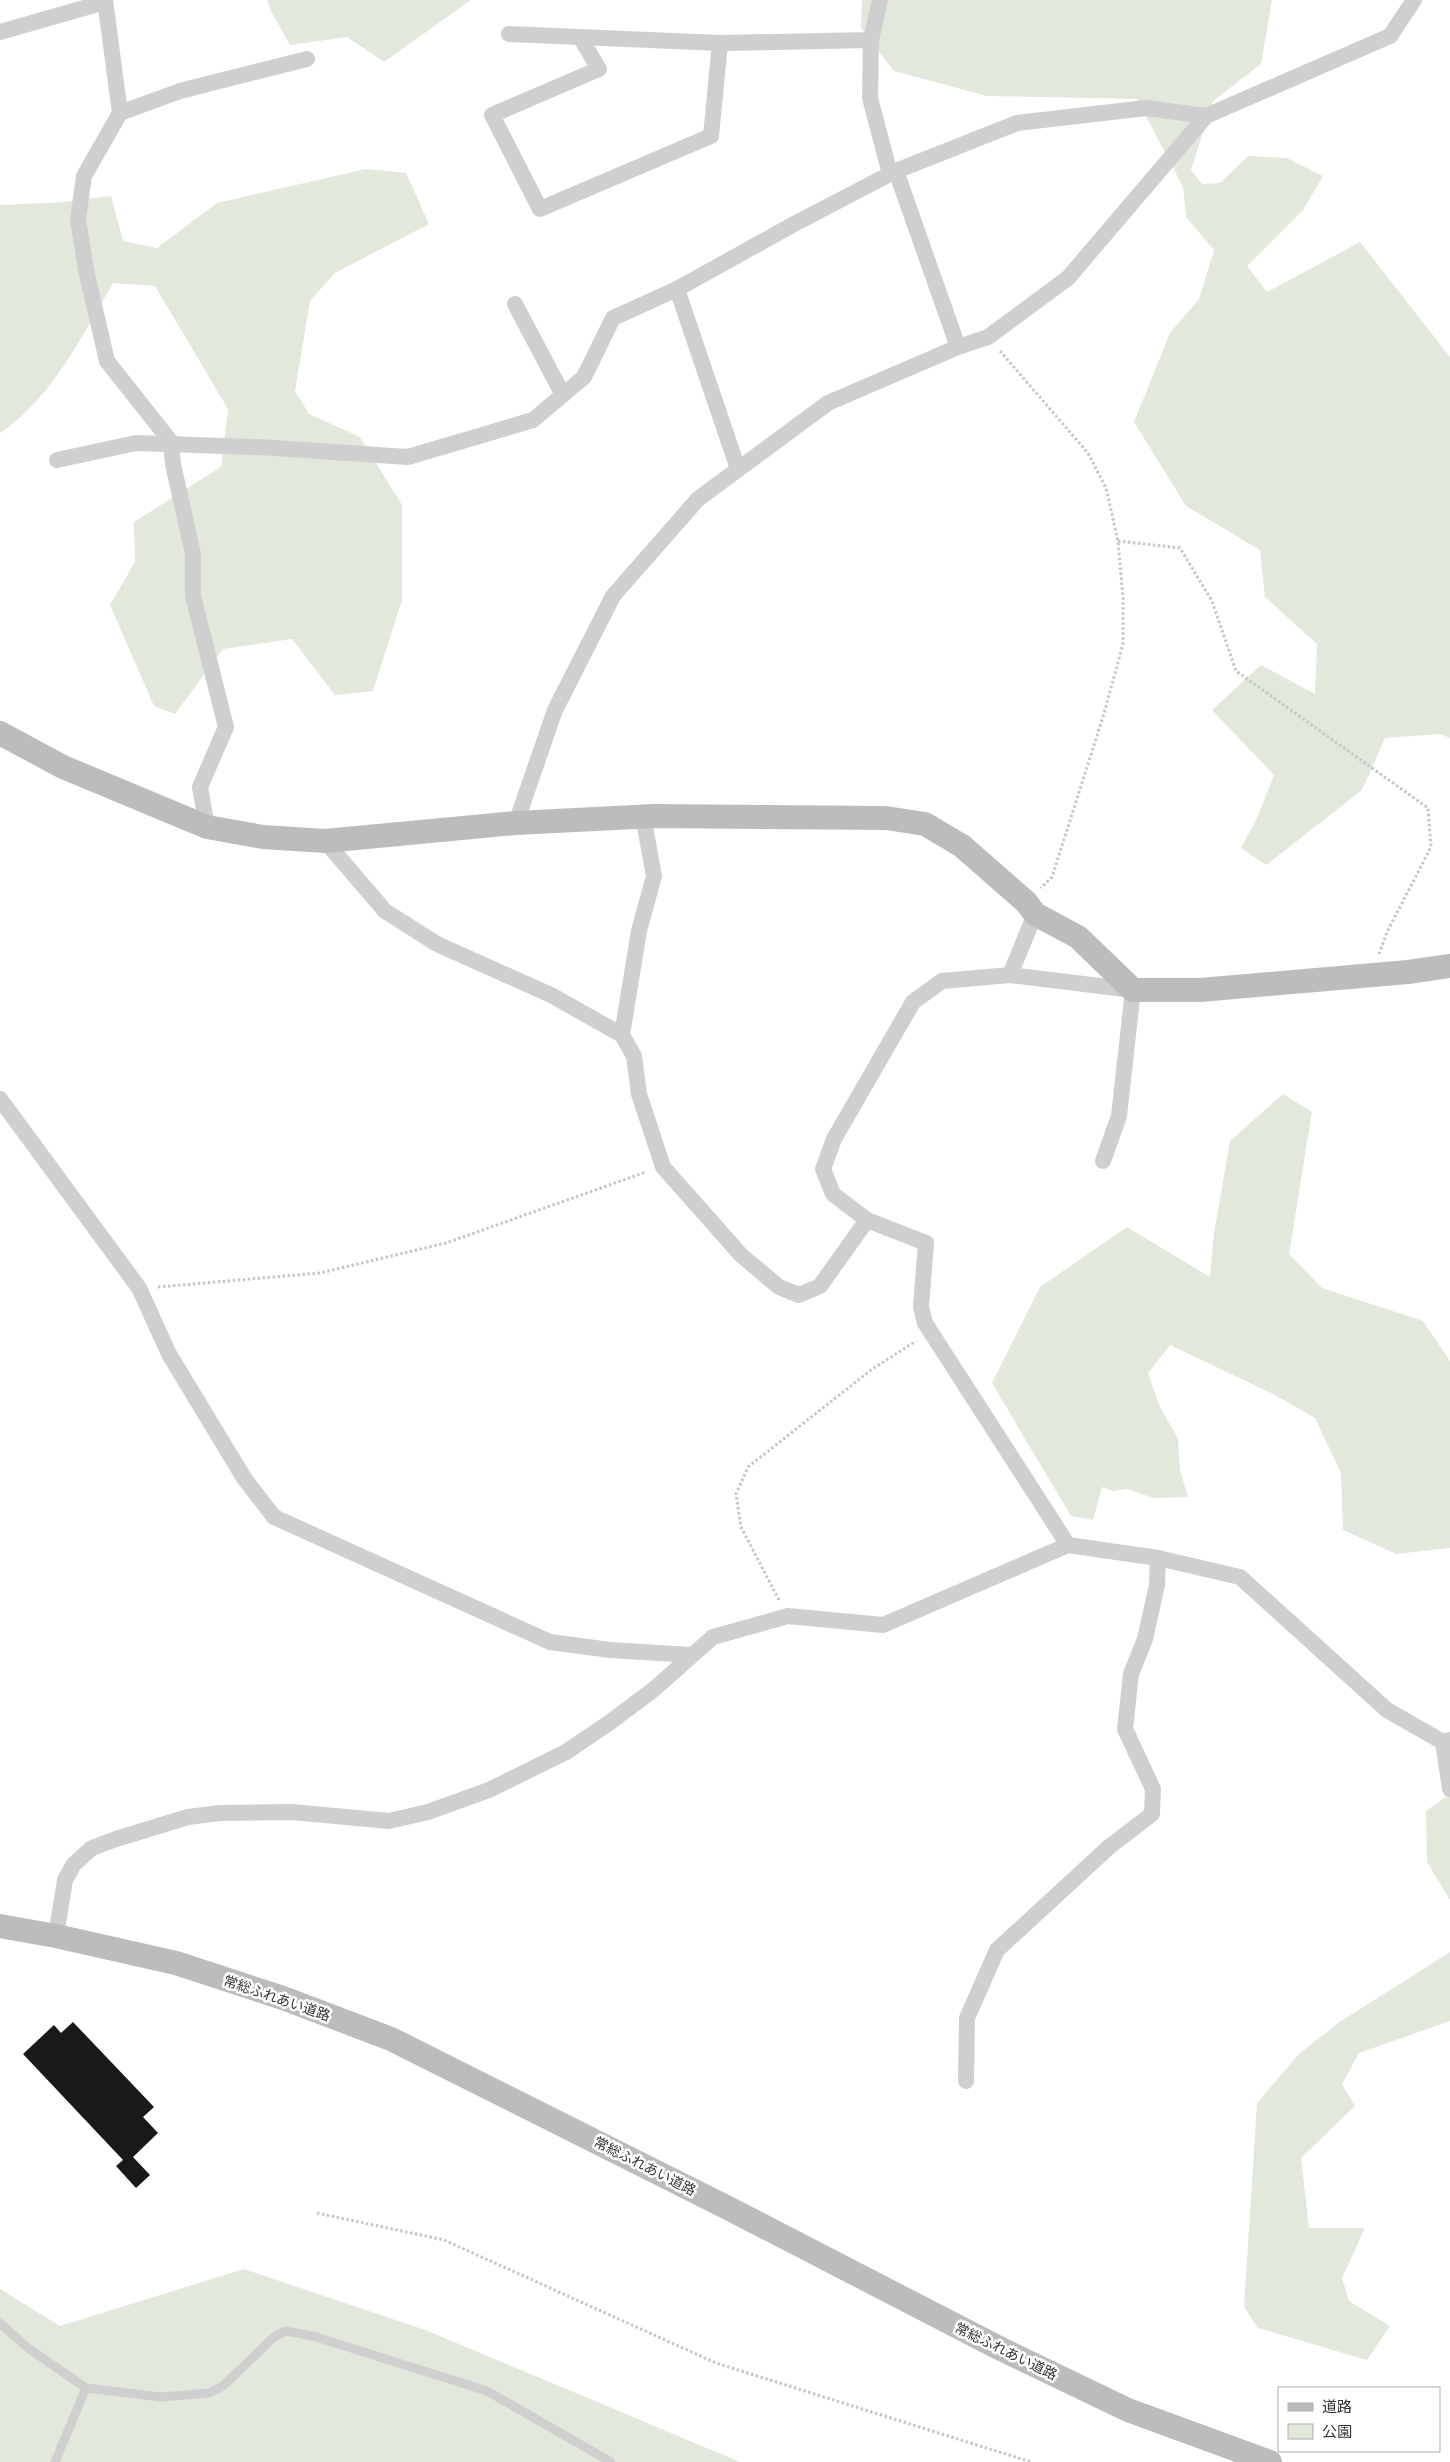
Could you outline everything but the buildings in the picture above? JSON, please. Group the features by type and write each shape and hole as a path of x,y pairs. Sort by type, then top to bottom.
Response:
{"street":[{"path":"880,0 871,40 870,98 893,173 930,263 958,347"},
{"path":"516,823 555,710 613,596 698,499 828,403 958,347 988,337 1068,278 1206,116 1390,36 1414,0"},
{"path":"0,32 105,1 120,113 84,176 78,219 86,270 107,361 171,442 173,464 193,554 193,596 226,726 200,788 206,827"},
{"path":"509,34 720,43 871,40"},
{"path":"580,37 599,69 492,115 540,209 711,136 720,43"},
{"path":"120,113 180,91 307,59"},
{"path":"57,460 136,442 171,442 408,458 533,420 584,376 613,318 677,289 796,223 893,173 1018,123 1146,108 1206,116"},
{"path":"677,289 738,470"},
{"path":"515,304 562,395"},
{"path":"0,733 62,767 206,827 263,837 325,841 516,823 643,816 886,818 925,824 962,846 1031,908 1078,937 1132,990"},
{"path":"622,1035 639,931 654,876 643,816"},
{"path":"325,841 385,911 437,944 551,995 622,1035 634,1056 639,1094 663,1167 741,1256 780,1288 798,1295 820,1286 867,1220"},
{"path":"1010,975 1031,908"},
{"path":"1068,1546 925,1323 920,1307 926,1243 867,1220 833,1194 823,1169 834,1139 913,1002 942,981 1010,975 1132,990 1200,990 1408,972 1450,966"},
{"path":"1103,1161 1120,1116 1132,990"},
{"path":"0,1098 140,1288 169,1354 244,1478 274,1518 550,1642 610,1650 692,1655"},
{"path":"56,1936 65,1880 74,1864 92,1848 188,1817 220,1813 292,1812 389,1821 428,1812 489,1790 566,1752 610,1724 713,1637 788,1616 883,1625 1068,1546 1158,1558 1240,1577 1387,1710 1447,1741 1450,1789"},
{"path":"966,2081 967,2018 997,1950 1109,1846 1152,1814 1153,1789 1125,1729 1131,1674 1145,1639 1156,1585 1158,1558"},
{"name":"常総ふれあい道路","path":"0,1926 56,1936 176,1964 283,1998 391,2039 1068,2382 1128,2410 1270,2462"}],"lane":[{"path":"0,2323 28,2348 86,2388 161,2397 209,2393 234,2378 274,2337 285,2331 313,2336 487,2391 611,2462"},
{"path":"55,2462 86,2388"}],"path":[{"path":"988,337 1088,453 1106,488 1118,541 1123,598 1123,644 1103,717 1052,877 1031,908"},
{"path":"1118,541 1180,548 1212,601 1236,671 1428,808 1431,847 1388,932 1372,974"},
{"path":"140,1288 330,1271 446,1243 663,1167"},
{"path":"788,1616 741,1527 736,1494 748,1467 871,1370 930,1332"},
{"path":"317,2213 444,2240 716,2363 1030,2462"}],"green space":[{"path":"267,0 471,0 384,62 347,37 290,45"},
{"path":"862,0 1272,0 1261,64 1213,101 1191,170 1202,184 1220,183 1248,156 1287,158 1323,176 1303,210 1247,266 1267,292 1360,242 1450,357 1450,738 1440,734 1385,738 1362,790 1266,865 1241,848 1257,818 1274,775 1212,710 1261,665 1315,694 1317,644 1265,597 1260,550 1186,506 1134,422 1170,333 1199,299 1214,250 1186,217 1183,187 1137,99 987,96 894,71 861,28"},
{"path":"366,169 406,173 429,224 335,273 310,301 295,391 309,414 360,437 402,505 402,600 373,691 335,695 292,639 223,649 175,714 154,706 110,605 135,562 134,522 221,467 228,409 155,286 113,283 77,345 50,384 19,419 0,433 0,205 63,202 111,196 123,241 157,248 217,203"},
{"path":"1283,1094 1312,1112 1289,1254 1322,1288 1423,1321 1450,1361 1450,1548 1396,1554 1343,1530 1341,1473 1315,1418 1275,1395 1170,1345 1148,1373 1159,1405 1178,1439 1180,1470 1188,1497 1153,1498 1128,1489 1112,1491 1102,1487 1093,1520 1071,1516 992,1383 1040,1287 1127,1227 1210,1277 1214,1233 1230,1141"},
{"path":"1450,1794 1450,1900 1427,1862 1426,1811"},
{"path":"1450,1952 1450,2021 1359,2053 1342,2084 1355,2106 1301,2158 1309,2228 1365,2228 1342,2278 1349,2301 1390,2326 1367,2360 1258,2328 1244,2307 1257,2103 1299,2054 1338,2023"},
{"path":"244,2269 428,2331 740,2462 0,2462 0,2289 60,2326"}]}
